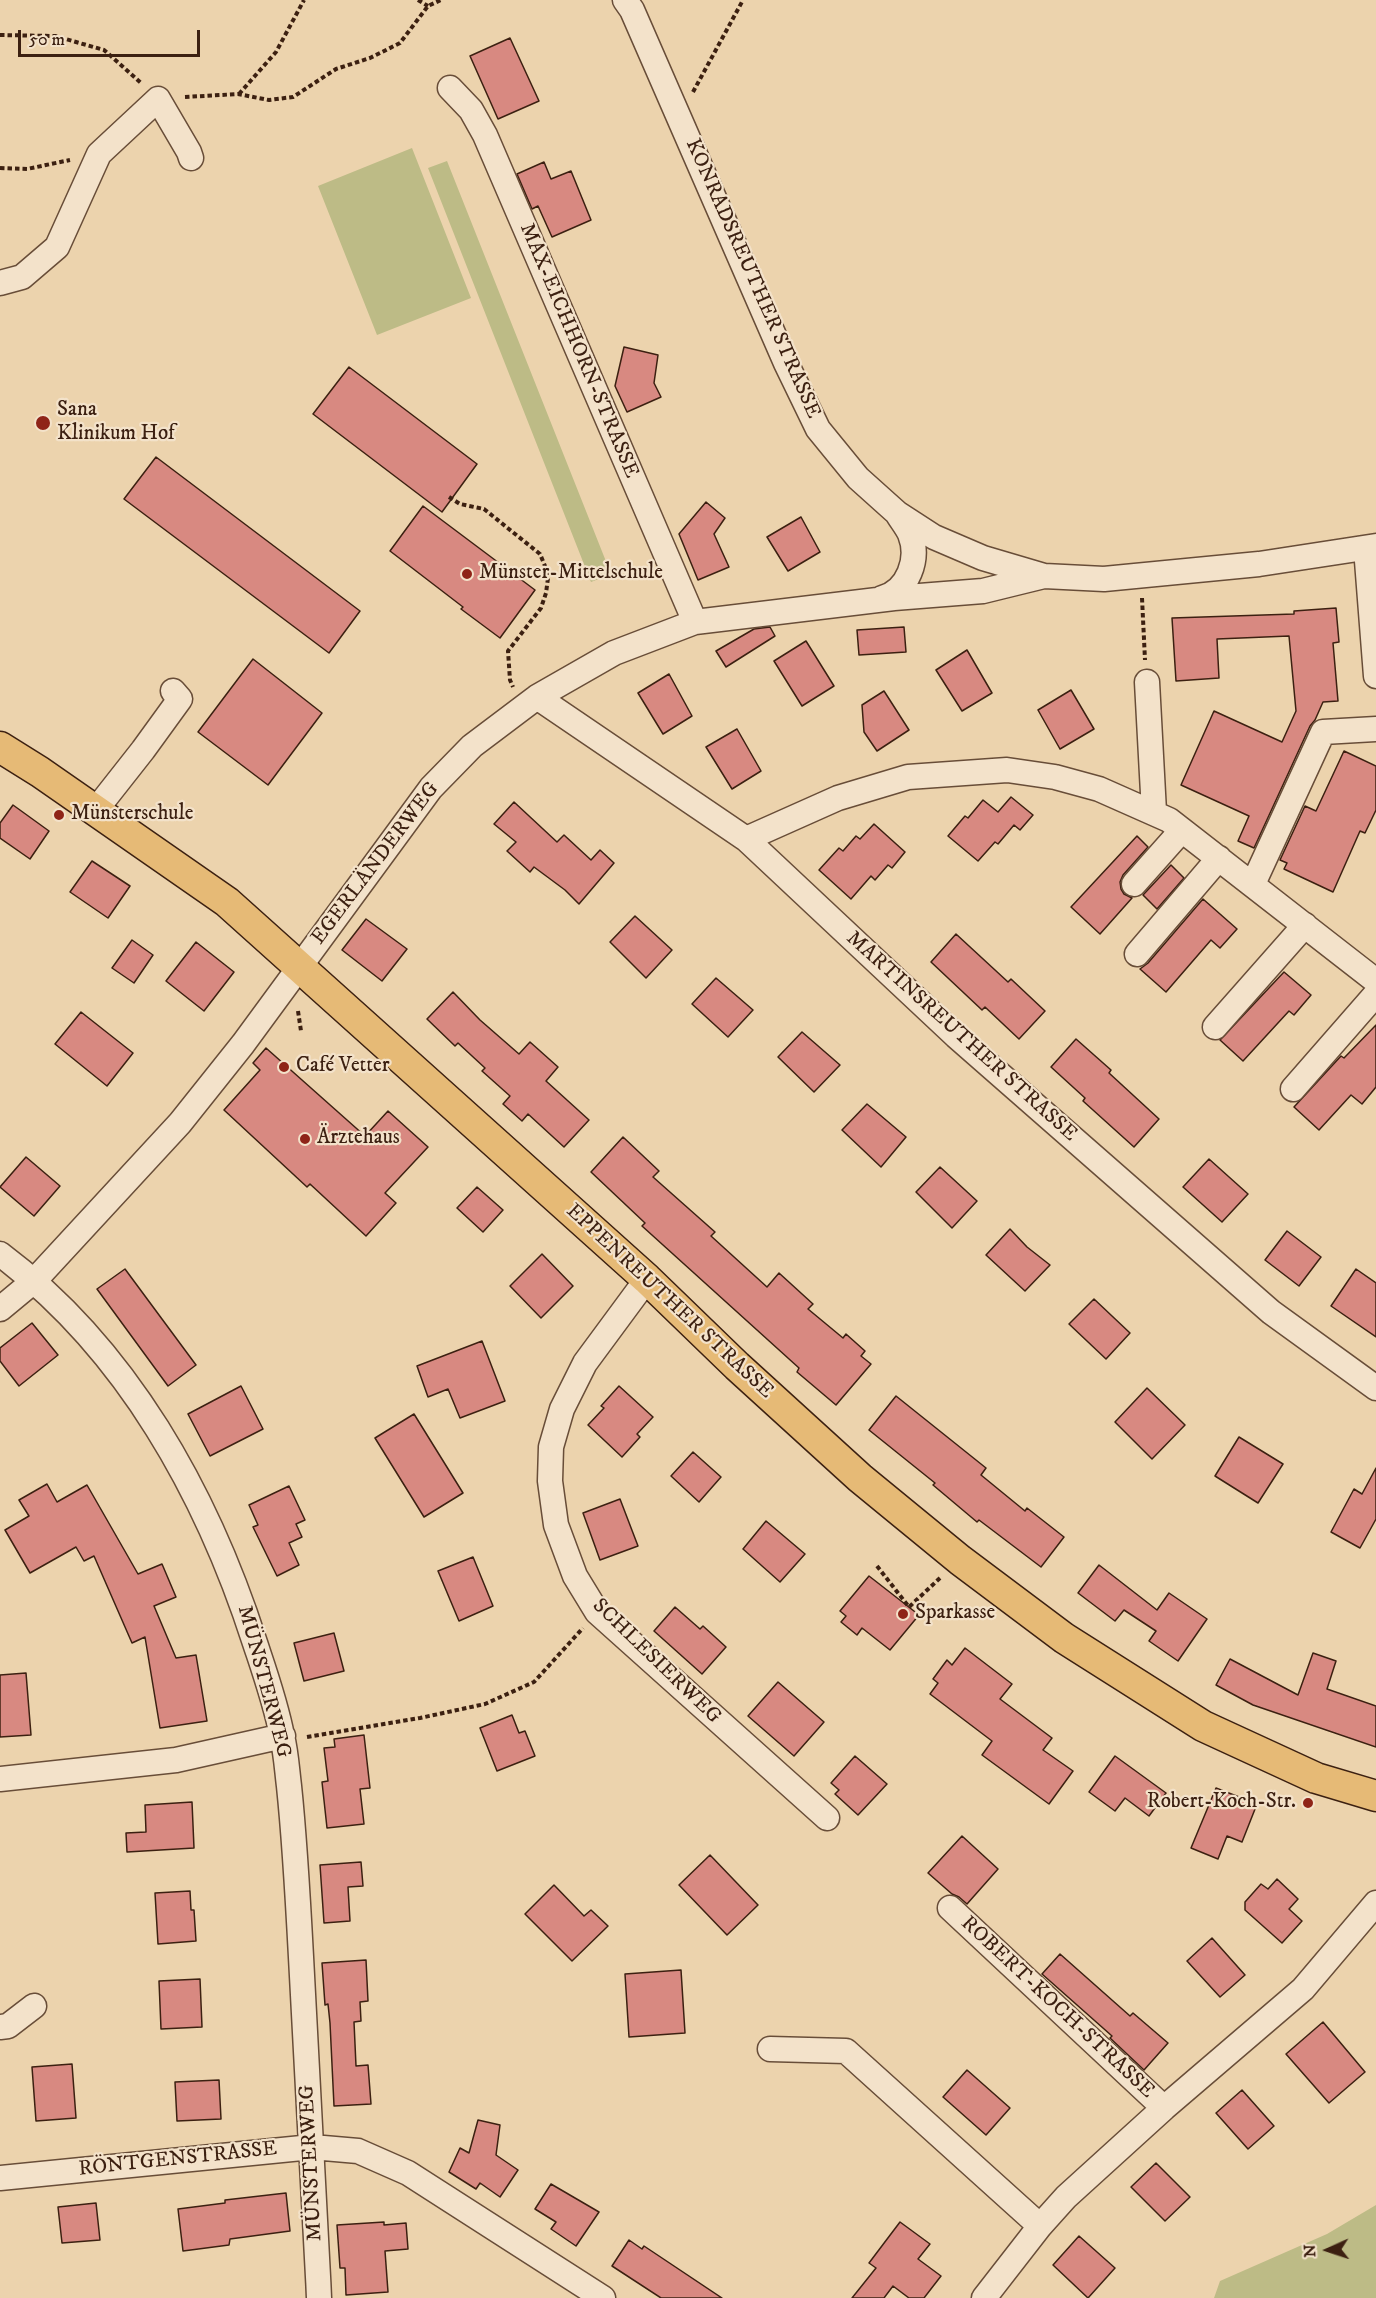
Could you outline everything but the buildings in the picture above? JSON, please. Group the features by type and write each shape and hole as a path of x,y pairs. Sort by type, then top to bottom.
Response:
{"main road":[{"name":"EPPENREUTHER STRASSE","path":"0,747 40,771 227,902 647,1279 737,1366 860,1478 960,1560 1064,1638 1203,1726 1316,1778 1376,1796"}],"street":[{"name":"KONRADSREUTHER STRASSE","path":"625,0 632,10 676,107 786,363 818,429 858,478 897,513 934,537 983,558 1044,576 1104,579 1141,576 1259,564 1371,547"},
{"name":"MAX-EICHHORN-STRASSE","path":"450,88 471,110 485,135 695,622"},
{"path":"0,283 22,277 57,247 99,154 158,99 191,158"},
{"name":"EGERLÄNDERWEG","path":"868,602 899,590 907,580 911,568 913,552 910,535 897,513"},
{"path":"1371,547 1376,676"},
{"name":"EGERLÄNDERWEG","path":"0,1309 35,1280 180,1123 243,1044 298,966 431,789 472,746 504,721 614,652 695,622 983,591 1044,576"},
{"path":"1147,682 1154,813"},
{"path":"95,811 180,699 173,691"},
{"name":"MARTINSREUTHER STRASSE","path":"530,704 746,839 956,1036 1253,1296 1350,1372 1376,1389"},
{"path":"1253,884 1323,732 1376,729"},
{"path":"746,839 848,795 908,777 965,771 1007,770 1054,777 1099,789 1169,819 1376,981"},
{"path":"1134,884 1182,830"},
{"path":"1137,954 1219,858"},
{"path":"1215,1027 1305,925"},
{"path":"1293,1089 1376,994"},
{"name":"MÜNSTERWEG","path":"0,1254 35,1280 80,1326 141,1403 180,1467 212,1527 241,1598 283,1736 296,1846 319,2298"},
{"name":"SCHLESIERWEG","path":"647,1279 585,1363 562,1409 551,1447 550,1480 556,1525 575,1576 597,1612 827,1818"},
{"path":"0,1779 176,1760 283,1736"},
{"name":"ROBERT-KOCH-STRASSE","path":"984,2298 1040,2226 1066,2197 1164,2108 1303,1989 1376,1903"},
{"name":"ROBERT-KOCH-STRASSE","path":"950,1908 1164,2108"},
{"path":"0,2027 8,2026 34,2006"},
{"path":"770,2049 846,2051 1040,2226"},
{"name":"RÖNTGENSTRASSE","path":"0,2178 312,2147 358,2151 408,2173 603,2298"}],"path":[{"path":"238,94 276,52 304,0"},
{"path":"418,0 428,6"},
{"path":"0,35 55,36 104,50 158,99 238,94 269,100 293,98 336,69 370,58 400,43 428,6 441,0"},
{"path":"676,107 687,101 700,83 743,0"},
{"path":"0,168 27,169 99,154"},
{"path":"449,496 460,504 484,509 540,554 545,566 548,579 541,608 508,651 510,680 530,704"},
{"path":"1141,576 1147,682"},
{"path":"877,1566 909,1607 960,1560"},
{"path":"283,1736 305,1737 420,1718 485,1704 534,1682 597,1612"}],"shaded area":[{"path":"412,148 471,298 377,335 318,186"},
{"path":"447,161 611,574 591,582 428,168"},
{"path":"1376,2205 1376,2298 1214,2298 1220,2281 1327,2234"}],"place":[{"name":"Sana Klinikum Hof","path":"43,423"},
{"name":"Münster-Mittelschule","path":"467,574"},
{"name":"Münsterschule","path":"59,815"},
{"name":"Café Vetter","path":"284,1067"},
{"name":"Ärztehaus","path":"305,1139"},
{"name":"Sparkasse","path":"903,1614"},
{"name":"Robert-Koch-Str.","path":"1308,1803"}]}
